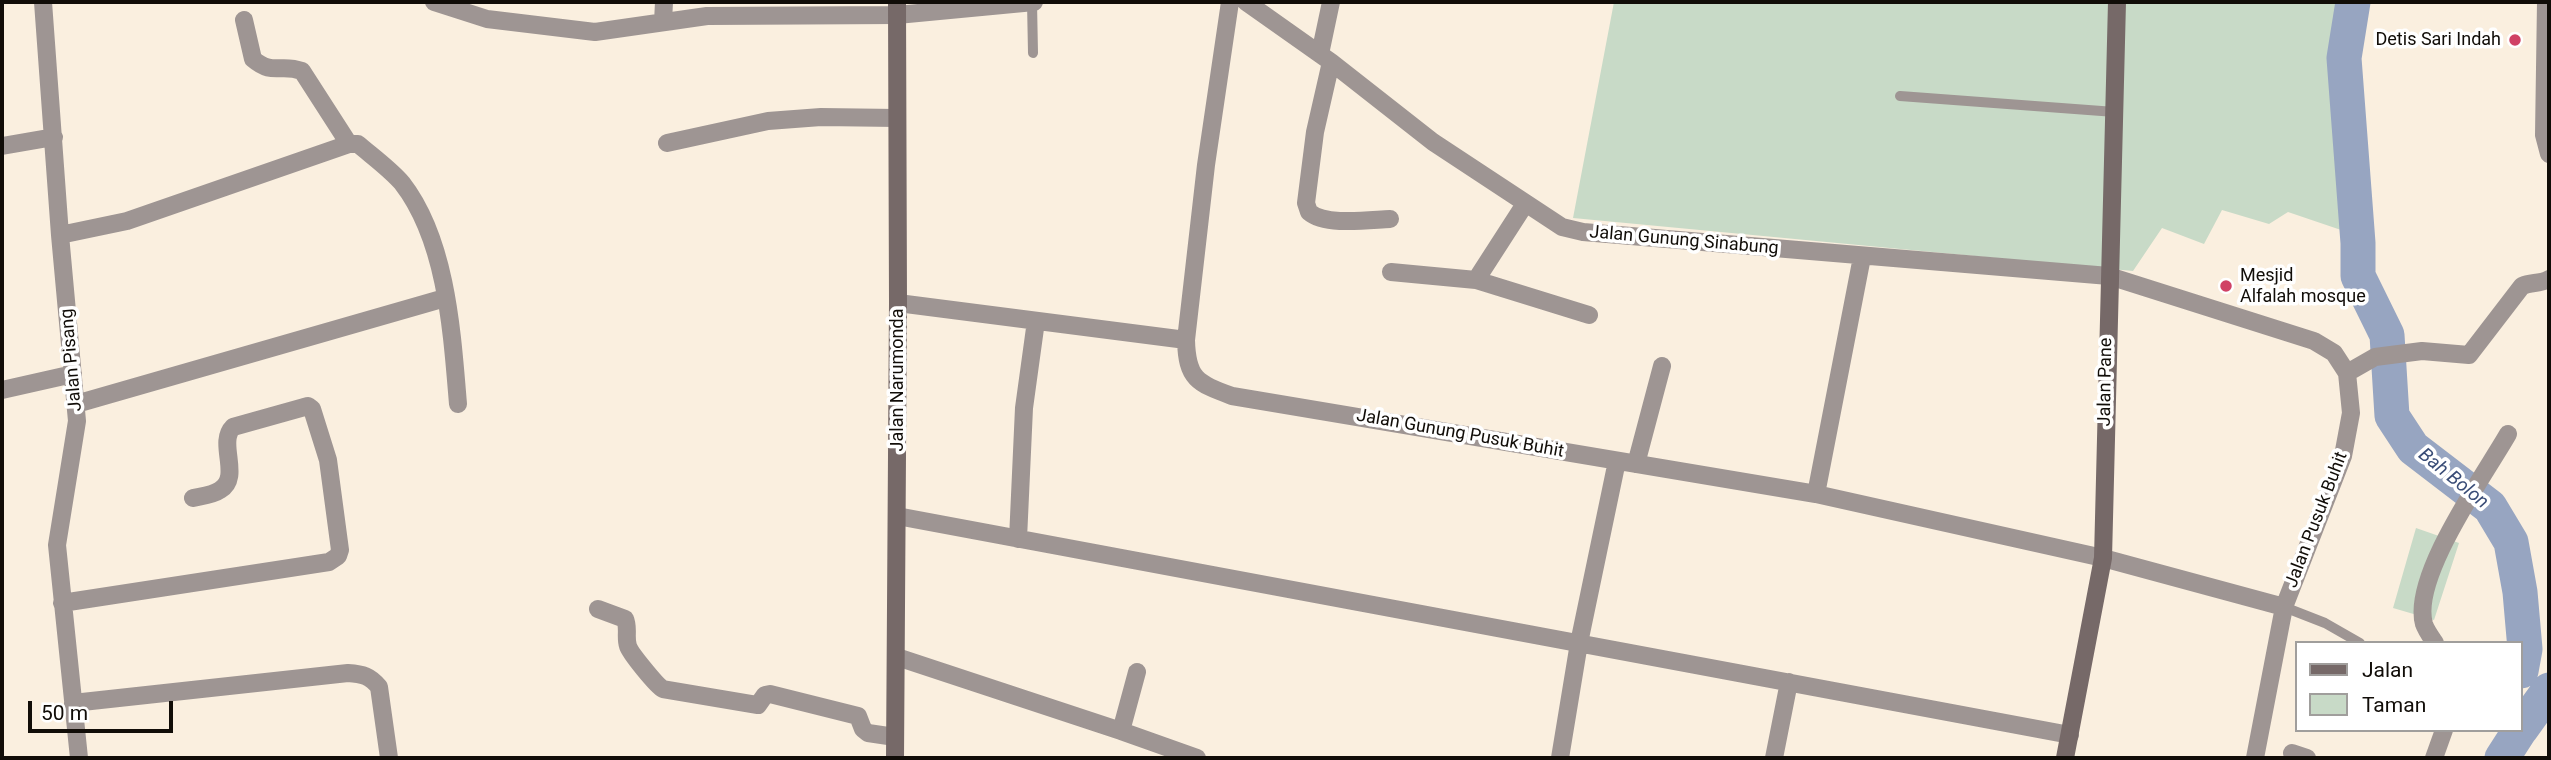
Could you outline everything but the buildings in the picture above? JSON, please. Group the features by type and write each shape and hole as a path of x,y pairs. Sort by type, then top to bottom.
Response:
{"street":[{"name":"Jalan Pisang","path":"43,2 77,421 64,488 57,545 79,758"},
{"path":"434,2 595,32 707,16 1033,2"},
{"path":"663,22 664,2"},
{"name":"Jalan Gunung Pusuk Buhit","path":"1230,2 1206,165 1186,340 1186,358 1191,372 1203,386 1232,396 1816,495 2103,558 2284,607"},
{"name":"Jalan Gunung Sinabung","path":"1246,2 1326,58 1433,142 1562,227 1583,232 1862,257 2109,276"},
{"path":"1331,2 1307,203 1309,212 1321,218 1350,221 1390,219"},
{"name":"Jalan Pane","path":"2065,758 2103,558 2117,2"},
{"path":"2546,2 2544,135 2549,154"},
{"name":"Jalan Narumonda","path":"895,758 897,8"},
{"path":"244,20 253,59 267,69 294,68 302,71 349,144"},
{"path":"667,143 768,121 821,117 897,118"},
{"path":"2,146 54,137"},
{"path":"60,235 127,221 349,144 358,144 401,182 424,218 436,253 445,298 458,404"},
{"path":"1476,280 1525,204"},
{"path":"1816,495 1862,257"},
{"path":"1391,272 1476,280 1589,315"},
{"path":"2109,276 2314,341 2334,353 2347,373 2375,357 2423,351 2469,355 2522,286 2549,279"},
{"path":"76,404 445,298"},
{"path":"898,303 1186,340"},
{"path":"1018,539 1024,408 1036,321"},
{"path":"1636,464 1662,366"},
{"name":"Jalan Pusuk Buhit","path":"2255,758 2284,607 2343,456 2351,413 2347,373"},
{"path":"2,390 73,374"},
{"path":"62,603 329,562 338,556 340,545 328,460 312,409 308,406 233,427 226,438 229,480 219,491 193,498"},
{"path":"2434,641 2424,623 2424,599 2442,545 2508,434"},
{"path":"1560,758 1579,643 1617,461"},
{"path":"897,516 2070,735"},
{"path":"598,609 625,619 631,652 653,682 663,689 758,705 765,695 770,694 858,716 863,729 868,733 895,737"},
{"path":"897,657 1197,758"},
{"path":"1121,731 1137,672"},
{"path":"73,703 348,673 363,674 372,678 379,687 389,758"},
{"path":"1774,758 1789,682"},
{"path":"2434,758 2443,732"}],"lane":[{"path":"1033,2 1033,53"},
{"path":"1900,96 2115,112"},
{"path":"2284,607 2325,623 2356,641"}],"green space":[{"path":"1614,2 2342,2 2336,47 2344,231 2288,212 2269,224 2222,210 2204,244 2162,228 2133,271 1573,218"},
{"path":"2416,528 2459,543 2434,620 2393,608"}],"waterway":[{"name":"Bah Bolon","path":"2353,2 2344,58 2358,243 2358,276 2387,335 2392,416 2413,448 2490,507 2511,542 2520,592 2525,649 2523,660"},
{"name":"Bah Bolon","path":"2523,726 2549,690"},
{"name":"Bah Bolon","path":"2502,758 2519,732"}],"place":[{"name":"Detis Sari Indah","path":"2515,40"},
{"name":"Mesjid Alfalah mosque","path":"2226,286"}]}
